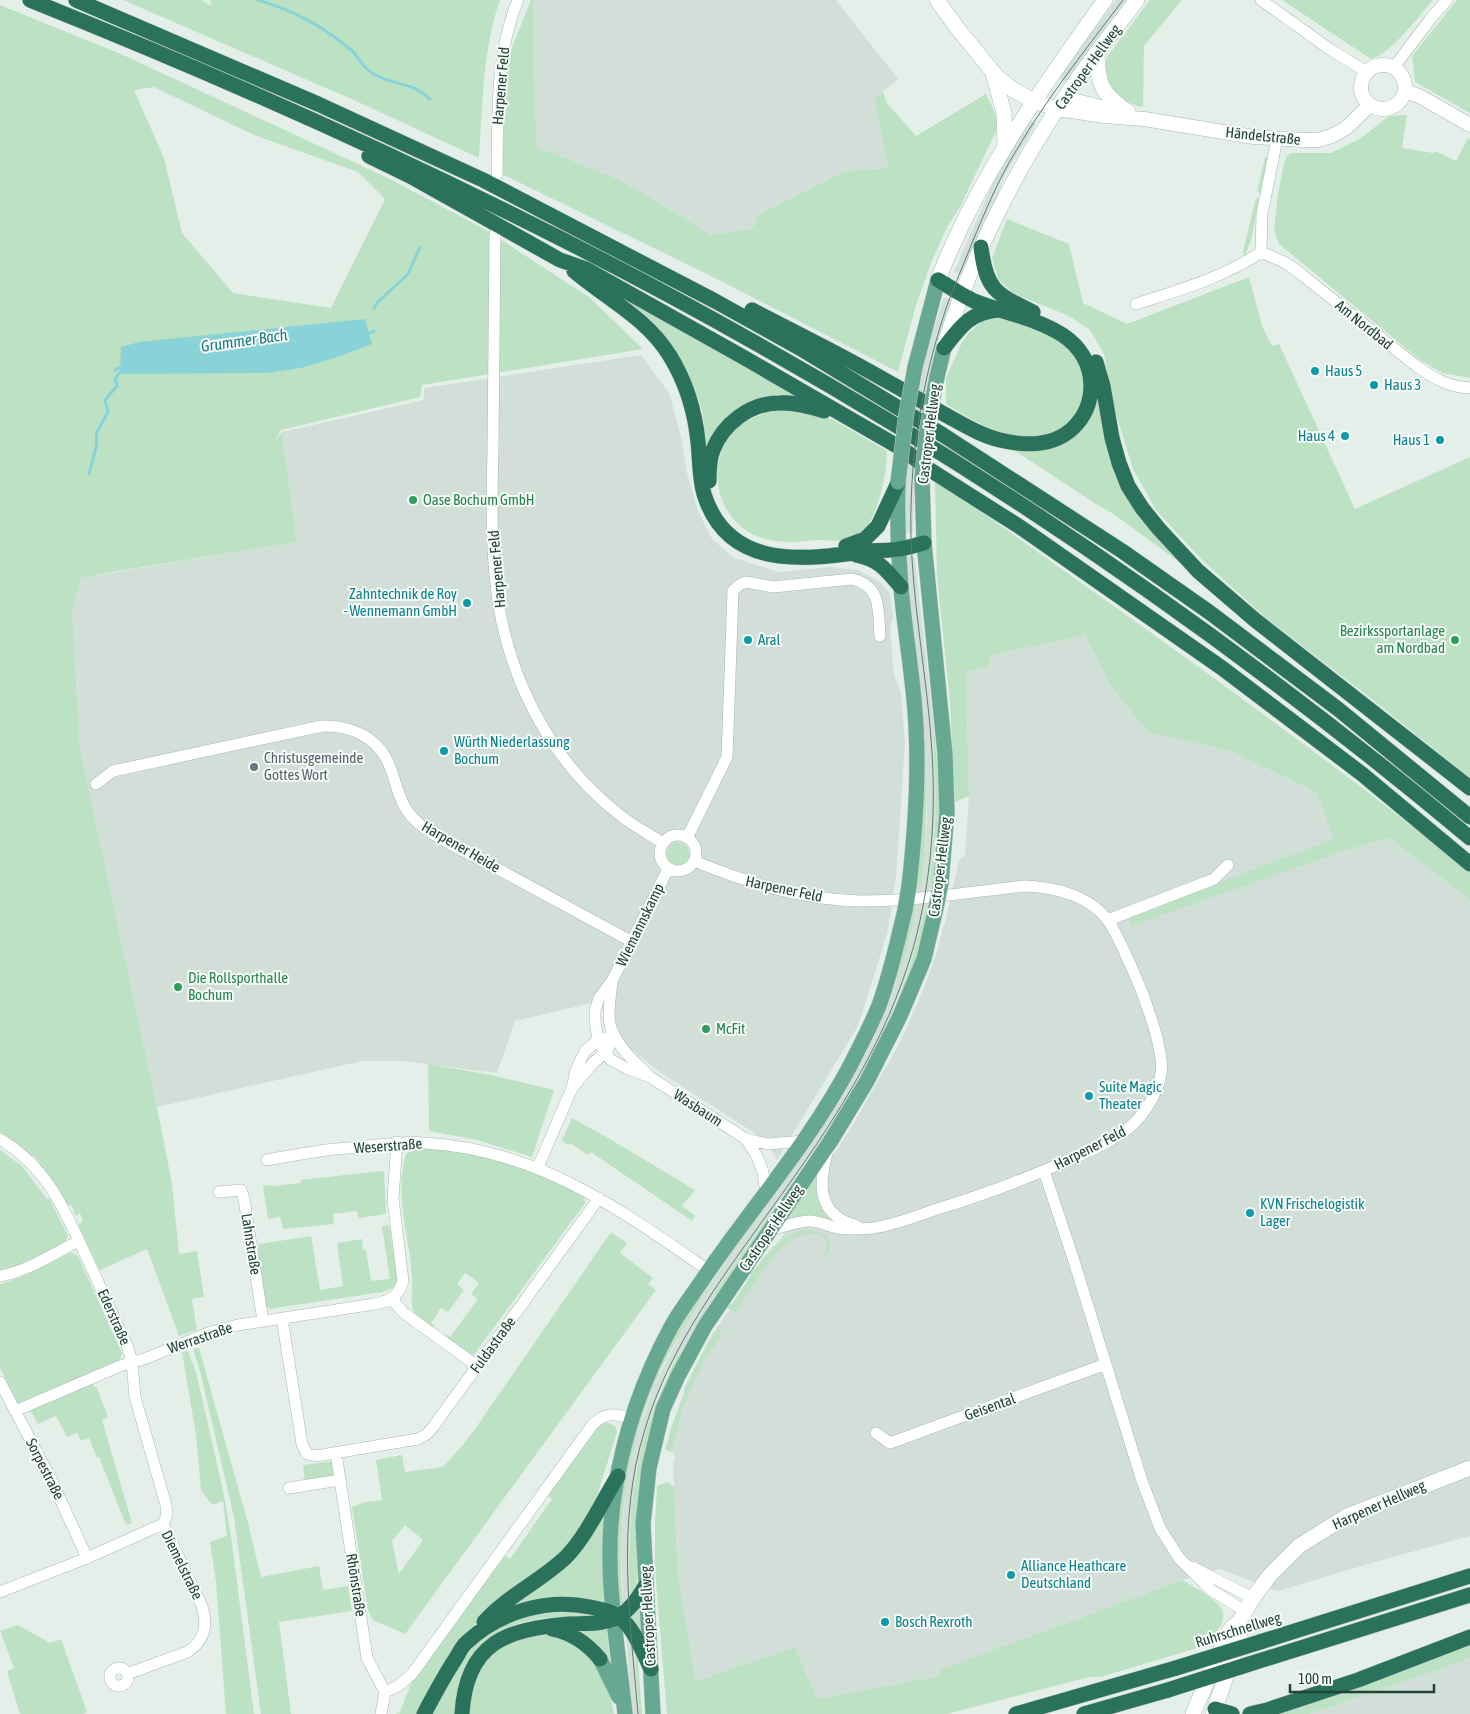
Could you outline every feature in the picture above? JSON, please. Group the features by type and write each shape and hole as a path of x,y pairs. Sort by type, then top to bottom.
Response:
{"highway":[{"path":"30,0 279,104 419,168 552,234 759,345 924,443 1007,495 1117,569 1296,698 1385,767 1470,838"},
{"path":"76,0 490,177 803,350 886,400 1122,551 1338,709 1470,816"},
{"path":"279,104 318,131 410,176 560,260 586,270 743,357 904,450 925,473"},
{"path":"490,177 850,360 979,434 1010,442 1034,444 1045,443 1064,436 1079,422 1087,408 1091,388 1088,366 1082,355 1066,337 1054,329 975,301 963,290"},
{"path":"981,247 983,263 992,287 1002,296 1065,326 1085,343 1091,352 1103,386 1112,438 1128,486 1142,508 1159,529 1198,571 1225,595 1470,788"},
{"path":"560,260 633,314 652,333 669,355 684,382 695,415 704,494 712,514 735,541 768,555 788,557 849,550 865,539 878,526 898,482"},
{"path":"938,280 963,290 1039,314"},
{"path":"944,348 964,324 974,316 990,311 1003,310"},
{"path":"924,543 899,545 869,551 769,548 752,542 722,517 712,498 709,482 709,465 713,450 728,426 749,410 764,405 778,402 805,405 831,414 904,457 925,473 1020,527 1222,668 1362,774 1470,864"},
{"path":"849,550 881,565 900,587"},
{"path":"1338,709 1368,724 1470,796"},
{"path":"424,1714 465,1643 503,1604 551,1570 567,1556 580,1539 618,1476"},
{"name":"Ruhrschnellweg","path":"1016,1714 1176,1668 1470,1574"},
{"path":"462,1714 466,1685 472,1670 480,1657 493,1645 506,1636 526,1629 600,1623 632,1605 646,1586"},
{"path":"1084,1714 1168,1690 1470,1595"},
{"path":"1409,1613 1470,1602"},
{"path":"465,1643 503,1617 544,1605 565,1603 582,1605 614,1616 631,1630 651,1669"},
{"path":"538,1628 562,1631 574,1636 587,1644 600,1659"},
{"path":"1250,1714 1358,1680 1470,1637"},
{"path":"1214,1711 1232,1714"}],"main road":[{"path":"937,0 993,73 1004,84 1061,104"},
{"name":"Castroper Hellweg","path":"625,1712 609,1552 611,1521 618,1476 633,1419 654,1364 672,1327 709,1271 804,1141 850,1065 877,1009 894,955 905,910 917,811 916,728 900,587 898,482 906,416 915,367 938,280 959,229 1005,145 1105,0"},
{"name":"Castroper Hellweg","path":"653,1714 644,1506 650,1460 663,1409 696,1341 830,1142 867,1081 906,1002 924,959 936,908 947,812 945,754 924,543 925,473 927,429 936,377 944,348 963,290 981,247 1007,196 1061,104 1137,0"},
{"path":"978,53 1037,96"},
{"name":"Händelstraße","path":"1097,53 1100,81 1105,91 1111,100 1128,112"},
{"path":"993,73 1004,113 1005,145"},
{"name":"Harpener Hellweg","path":"1193,1714 1226,1635 1242,1617 1270,1575 1288,1555 1326,1528 1347,1516 1470,1468"},
{"name":"Harpener Hellweg","path":"1214,1711 1240,1636 1242,1617"},
{"path":"600,1659 625,1712"},
{"path":"1205,1687 1208,1701 1214,1711"}],"street":[{"name":"Harpener Feld","path":"490,177 501,58 518,0"},
{"path":"1261,0 1331,50 1367,72"},
{"path":"1394,68 1447,0"},
{"path":"1380,65 1394,68 1403,78 1405,91 1402,99 1390,108 1380,108 1370,104 1364,98 1361,89 1362,80 1367,72 1380,65"},
{"path":"1405,91 1419,96 1470,125"},
{"name":"Händelstraße","path":"1061,104 1128,112 1144,119"},
{"name":"Händelstraße","path":"1061,104 1112,117 1144,119 1232,134 1303,140 1318,140 1332,136 1346,128 1370,104"},
{"path":"1136,304 1185,288 1244,264 1262,252 1262,214 1277,139"},
{"name":"Harpener Feld","path":"495,234 492,526 498,599 510,654 526,696 537,718 566,762 590,788 622,817 663,843"},
{"name":"Am Nordbad","path":"1262,252 1286,263 1301,274 1434,379 1447,384 1470,388"},
{"path":"687,838 728,757 733,591 739,585 746,582 774,587 852,579 862,582 870,587 876,596 880,636"},
{"name":"Harpener Heide","path":"96,784 114,771 156,761 322,726 350,729 364,735 376,744 383,753 389,763 400,798 415,820 450,843 632,941"},
{"path":"679,835 687,838 694,844 696,853 694,861 684,870 678,871 668,868 660,859 663,843 671,836 679,835"},
{"name":"Harpener Feld","path":"694,861 743,880 794,894 839,899 880,900 1025,886 1038,886 1066,892 1081,899 1108,920 1132,969 1149,1013 1160,1055 1161,1074 1155,1092 1144,1111 1132,1125 1114,1138 1044,1171 979,1196 886,1226 863,1229 839,1229 819,1222 809,1221 769,1230"},
{"path":"1108,920 1214,879 1228,864"},
{"name":"Wiemannskamp","path":"598,1040 595,1011 599,998 612,981 668,868"},
{"name":"Wiemannskamp","path":"612,981 609,1014 610,1024 615,1037"},
{"path":"538,1167 572,1088 576,1070 585,1051 598,1040 615,1037"},
{"path":"572,1088 594,1062 605,1053 615,1037"},
{"name":"Wasbaum","path":"615,1037 650,1077"},
{"name":"Wasbaum","path":"598,1040 611,1060 650,1077 746,1139 768,1144 804,1141"},
{"name":"Ederstraße","path":"0,1139 28,1160 48,1183 66,1212 128,1348 132,1362 135,1397 166,1505 167,1514 162,1524"},
{"name":"Wasbaum","path":"746,1139 757,1156 763,1172 766,1193"},
{"path":"397,1142 393,1199 403,1280 393,1298 404,1313 477,1366"},
{"name":"Weserstraße","path":"267,1160 311,1152 397,1142 424,1142 490,1153 538,1167 575,1185 627,1214 709,1271"},
{"path":"830,1142 822,1182 824,1199 829,1209 839,1218 863,1229"},
{"path":"1044,1171 1142,1481 1160,1528 1179,1558 1242,1617"},
{"name":"Lahnstraße","path":"219,1192 241,1190 263,1321"},
{"name":"Fuldastraße","path":"282,1318 302,1444 307,1454 316,1456 418,1439 427,1434 599,1198"},
{"path":"0,1276 32,1266 79,1241"},
{"name":"Werrastraße","path":"15,1411 132,1362 208,1333 238,1325 375,1304 393,1298"},
{"name":"Geisental","path":"876,1434 890,1443 1106,1364"},
{"name":"Sorpestraße","path":"0,1382 52,1481 87,1558"},
{"path":"381,1714 385,1692 398,1686 412,1674 593,1424 603,1416 613,1414 633,1419"},
{"name":"Rhönstraße","path":"336,1452 367,1658 385,1692"},
{"path":"289,1488 340,1480"},
{"name":"Diemelstraße","path":"0,1592 87,1558 162,1524 202,1606 206,1628 198,1643 187,1652 128,1674"},
{"path":"1186,1564 1253,1598"}],"shaded area":[{"path":"533,0 836,0 898,79 874,99 888,168 846,171 753,228 712,235 621,180 537,147 533,59"},
{"path":"1116,0 1126,0 1067,83 1057,76 1093,26 1095,28"},
{"path":"1029,119 1036,124 1001,181 962,274 954,272 999,169"},
{"path":"944,297 952,300 916,487 914,488 913,533 904,533 908,444 926,349"},
{"path":"641,355 669,393 681,436 687,473 698,511 712,539 734,558 779,572 829,567 858,570 879,581 889,592 891,602 893,616 890,630 894,675 901,692 905,743 896,878 887,934 858,1026 777,1160 765,1140 661,1073 620,1040 614,1027 613,998 515,1021 497,1073 402,1061 362,1061 157,1107 80,749 72,612 81,578 297,542 282,432 424,400 424,388"},
{"path":"906,556 913,556 915,560 935,737 933,737 933,741 936,805 934,845 929,883 934,883 930,908 925,909 900,993 889,1021 863,1073 820,1143 714,1295 717,1297 697,1325 680,1357 676,1356 663,1383 652,1412 636,1472 629,1535 631,1599 623,1605 621,1545 626,1484 634,1444 654,1386 681,1332 702,1298 699,1296 740,1237 743,1239 810,1145 878,1026 896,981 915,886 922,882 927,820 925,739 923,739"},
{"path":"1085,635 1111,686 1148,732 1233,752 1317,793 1340,852 1390,838 1470,900 1470,1536 1278,1591 1220,1569 1183,1580 939,1670 941,1676 817,1699 795,1647 694,1681 678,1576 673,1464 675,1457 672,1452 683,1406 684,1388 711,1336 779,1241 852,1126 898,1046 922,993 944,927 959,860 965,855 969,796 966,671 989,666 989,656"},
{"path":"626,1635 635,1648 639,1714 632,1714"},
{"path":"1470,1658 1470,1714 1309,1714 1452,1665"}],"green space":[{"path":"123,0 201,0 212,6 210,0 500,0 486,58 479,158 356,101"},
{"path":"531,0 533,0 533,59 537,147 621,180 712,235 753,228 758,215 846,171 888,168 874,99 883,92 887,103 916,136 986,94 995,113 997,129 960,207 947,227 931,263 916,305 898,372 717,279 502,174 507,60"},
{"path":"1150,0 1182,0 1144,46 1143,107 1126,101 1113,90 1109,83 1106,66 1107,57"},
{"path":"1282,0 1433,0 1395,43 1379,56 1371,59"},
{"path":"1457,0 1470,0 1470,113 1415,82 1412,56"},
{"path":"0,5 121,54 390,179 486,230 589,297 643,349 422,385 420,397 281,430 274,443 282,432 297,542 81,578 72,612 80,749 157,1107 172,1184 179,1254 197,1251 204,1297 192,1299 197,1330 179,1336 147,1249 100,1270 78,1225 83,1221 80,1213 76,1216 72,1206 66,1204 39,1164 40,1162 33,1155 31,1156 0,1133","holes":["154,87 254,135 358,172 385,199 331,308 233,293 182,233 164,158 134,90"]},
{"path":"1407,115 1402,148 1433,153 1435,151 1456,161 1468,138 1470,139 1470,378 1443,373 1420,360 1279,244 1274,230 1278,194 1287,156 1291,153 1331,153 1361,138 1389,116"},
{"path":"1265,157 1268,158 1261,193 1257,192"},
{"path":"1006,172 994,204 962,274"},
{"path":"1256,198 1259,199 1251,241 1244,257 1243,252"},
{"path":"1007,219 1069,244 1083,303 1127,324 1249,277 1262,326 1272,346 1279,344 1355,509 1470,457 1470,778 1373,700 1267,619 1201,559 1156,510 1133,469 1112,401 1104,354 1090,330 1069,316 1013,293 998,279 992,258"},
{"path":"621,297 803,399 758,402 707,461 702,411 689,379 669,350"},
{"path":"1002,316 1061,342 1078,361 1083,377 1083,392 1079,407 1070,420 1059,430 1044,437 1026,438 1004,434 984,426 946,404 946,378 962,342 981,322 980,318"},
{"path":"1095,383 1108,453 1116,477 1125,492 1180,560 1179,562 1115,515 1012,449 1065,441"},
{"path":"775,410 810,412 832,419 887,451 882,488 869,523 872,526 859,537 840,541 773,541 745,530 734,520 720,494 718,464 722,449 739,426 756,416"},
{"path":"935,479 1138,623 1339,770 1470,872 1470,900 1390,838 1340,852 1131,926 1129,921 1133,915 1334,839 1317,793 1233,752 1148,732 1111,686 1085,635 989,656 989,666 966,671 969,796 955,802 950,701 937,575"},
{"path":"933,737 935,737 940,825 934,883 929,884 934,846 936,805"},
{"path":"923,739 925,739 926,775 925,846 922,882 915,886"},
{"path":"678,843 686,846 689,854 686,862 678,865 670,862 667,854 670,846"},
{"path":"930,908 914,967 903,995 865,1073 836,1122 717,1297 714,1295 808,1161 871,1057 889,1020 905,980 925,909"},
{"path":"911,910 914,910 915,915 904,958 878,1026 822,1126 743,1239 740,1237 822,1125"},
{"path":"428,1064 491,1075 554,1090 532,1157 477,1140 429,1131"},
{"path":"572,1118 695,1190 682,1206 695,1216 692,1221 591,1152 588,1155 570,1143 568,1145 562,1141"},
{"path":"417,1148 455,1151 492,1159 539,1175 584,1196 585,1203 473,1356 450,1341 445,1333 450,1337 478,1299 471,1294 479,1283 465,1273 457,1284 464,1290 448,1312 441,1308 431,1323 436,1327 431,1328 416,1316 413,1310 412,1275 403,1215 401,1185 406,1154"},
{"path":"0,1150 22,1166 47,1199 49,1198 68,1236 65,1243 14,1267 0,1271"},
{"path":"384,1172 386,1214 359,1218 357,1211 333,1214 334,1224 283,1229 280,1217 268,1219 263,1185 274,1186 301,1183 301,1180"},
{"path":"817,1173 837,1222 787,1221 786,1219"},
{"path":"389,1225 398,1280 393,1288 382,1292 270,1309 266,1306 256,1246 259,1244 311,1236 320,1290 343,1286 337,1243 362,1239 363,1250 366,1250 371,1281 390,1279 382,1226"},
{"path":"802,1230 813,1230 827,1236 831,1244 828,1253 821,1257 826,1243 820,1235 808,1234 790,1241 779,1250 766,1267 736,1313 727,1308 732,1304 751,1275 750,1273 753,1268 755,1269 781,1241"},
{"path":"611,1232 627,1243 620,1253 653,1278 648,1284 656,1290 405,1634 373,1620 368,1610 352,1507 366,1502 382,1500 376,1460 402,1455 405,1472 443,1467 475,1429","holes":["405,1525 423,1540 399,1574 392,1541"]},
{"path":"70,1253 78,1256 122,1353 119,1362 18,1404 0,1368 0,1284 19,1278"},
{"path":"699,1296 702,1298 662,1367 650,1395 632,1453 623,1513 621,1544 623,1605 619,1603 616,1543 625,1471 642,1410 654,1380 682,1324"},
{"path":"719,1326 722,1328 719,1334 721,1336 706,1358 683,1406 672,1452 665,1450 687,1386"},
{"path":"199,1348 248,1523 261,1577 319,1566 323,1590 348,1586 352,1611 279,1622 291,1714 261,1714 234,1517 200,1371 193,1349"},
{"path":"188,1351 196,1372 223,1490 231,1536 254,1714 226,1714 216,1582 210,1542 227,1536 223,1501 212,1505 201,1490 196,1435 182,1352"},
{"path":"677,1355 680,1357 668,1382 638,1566 637,1583 631,1599 630,1527 635,1480 653,1411"},
{"path":"92,1382 94,1387 96,1386 108,1417 102,1420 132,1523 126,1525 99,1457 97,1458 89,1438 81,1441 77,1433 67,1437 56,1416 38,1424 29,1408"},
{"path":"606,1422 615,1426 617,1432 592,1512 563,1553 486,1613 468,1631 449,1656 416,1714 395,1714 400,1712 412,1681 503,1555 510,1559 552,1499 547,1495 598,1424"},
{"path":"334,1461 336,1477 305,1482 303,1465"},
{"path":"667,1482 674,1487 678,1576 695,1681 795,1647 817,1699 940,1676 939,1670 1183,1580 1215,1602 1223,1613 1223,1619 1210,1644 1101,1677 1089,1677 947,1714 667,1714 655,1570 655,1521 657,1486"},
{"path":"605,1502 603,1557 605,1604 509,1610 511,1604 543,1581"},
{"path":"641,1604 643,1636 632,1621 632,1614"},
{"path":"581,1609 598,1617 544,1618 519,1623 497,1633 483,1645 458,1714 430,1714 450,1672 481,1636 517,1616"},
{"path":"18,1625 50,1643 61,1639 87,1712 81,1714 20,1714 7,1671 14,1668 0,1631"},
{"path":"575,1629 607,1629 610,1663"},
{"path":"531,1633 551,1634 573,1642 600,1667 609,1689 614,1714 468,1714 474,1683 489,1657 508,1642"},
{"path":"1470,1643 1470,1658 1452,1665 1309,1714 1266,1714"},
{"path":"635,1648 638,1662 642,1714 639,1714"}],"water":[{"path":"365,319 372,344 301,368 267,373 120,374 121,347 139,342"}],"waterway":[{"name":"Grummer Bach","path":"258,0 295,14 318,26 351,50 372,73 386,80 414,88 430,99"},
{"name":"Grummer Bach","path":"374,308 408,274 420,247"},
{"name":"Grummer Bach","path":"366,335 374,331"},
{"name":"Grummer Bach","path":"115,370 122,366"},
{"path":"89,474 96,448 97,432 108,412 105,400 117,386 115,379 122,370"}],"tram line":[{"path":"638,1714 629,1606 628,1535 636,1464 645,1429 656,1398 669,1368 700,1312 817,1144 856,1081 889,1015 903,981 920,921 931,849 933,776 930,728 912,559 911,499 916,438 926,379 945,311 992,196 1009,162 1054,93 1123,0"}],"place":[{"name":"Haus 5","path":"1315,371"},
{"name":"Haus 3","path":"1374,385"},
{"name":"Haus 4","path":"1345,436"},
{"name":"Haus 1","path":"1440,440"},
{"name":"Oase Bochum GmbH","path":"413,500"},
{"name":"Zahntechnik de Roy - Wennemann GmbH","path":"467,603"},
{"name":"Aral","path":"748,640"},
{"name":"Bezirkssportanlage am Nordbad","path":"1455,640"},
{"name":"Würth Niederlassung Bochum","path":"444,751"},
{"name":"Christusgemeinde Gottes Wort","path":"254,767"},
{"name":"Die Rollsporthalle Bochum","path":"178,987"},
{"name":"McFit","path":"706,1029"},
{"name":"Suite Magic Theater","path":"1089,1096"},
{"name":"KVN Frischelogistik Lager","path":"1250,1213"},
{"name":"Alliance Heathcare Deutschland","path":"1011,1575"},
{"name":"Bosch Rexroth","path":"885,1622"}]}
